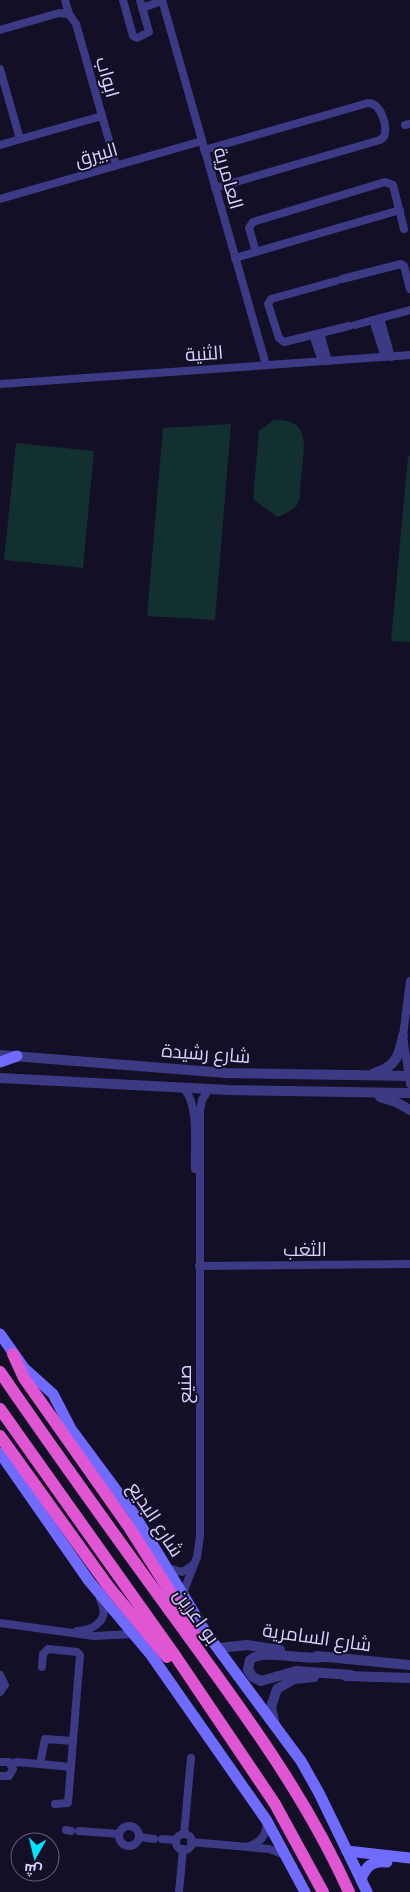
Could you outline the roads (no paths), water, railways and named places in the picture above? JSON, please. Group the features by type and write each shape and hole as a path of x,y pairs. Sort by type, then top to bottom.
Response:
{"highway":[{"path":"13,1354 24,1378 128,1527 186,1616 202,1654"},
{"name":"بو اعرين","path":"0,1372 87,1498 267,1745 327,1846 349,1892"},
{"path":"0,1409 188,1675 276,1804 322,1892"},
{"path":"0,1436 119,1600 166,1656 188,1675"}],"main road":[{"path":"0,1062 17,1056"},
{"path":"0,1334 13,1354"},
{"name":"شارع البديع","path":"13,1354 33,1378 53,1394 71,1428 134,1514 207,1634 301,1761 319,1793 367,1892"},
{"path":"0,1453 94,1586 135,1634 267,1822 305,1892"},
{"path":"347,1851 410,1858"},
{"path":"361,1879 368,1867 376,1861 410,1863"}],"street":[{"name":"ابواب","path":"65,0 69,14 76,24 116,165"},
{"path":"123,0 133,36 136,38 149,32 141,2 162,1"},
{"name":"العامرية","path":"162,1 266,365"},
{"path":"0,30 59,13 69,14"},
{"path":"0,68 20,139"},
{"path":"204,150 368,103 375,103 379,107 386,132 380,140 215,188"},
{"path":"0,145 102,116"},
{"name":"البيرق","path":"0,199 202,141"},
{"path":"256,252 250,228 253,222 385,182 392,185 404,229"},
{"path":"236,258 400,210"},
{"path":"410,289 404,266 401,264 269,301 281,341 410,310"},
{"path":"377,319 388,357"},
{"path":"316,334 325,361"},
{"name":"الثنية","path":"0,384 410,355"},
{"path":"364,1075 392,1065 400,1051 410,981"},
{"path":"408,1001 410,1018"},
{"path":"228,1090 259,1085 397,1088 410,1080 403,1036"},
{"name":"شارع رشيدة","path":"0,1055 226,1072 364,1075 410,1080"},
{"name":"شارع رشيدة","path":"0,1078 228,1090 410,1093"},
{"name":"صنيع","path":"182,1087 189,1094 194,1106 194,1156 199,1203"},
{"name":"صنيع","path":"183,1593 195,1564 200,1520 200,1106 209,1089"},
{"path":"312,1090 384,1097 410,1110"},
{"name":"الثغب","path":"199,1266 410,1264"},
{"path":"167,1568 184,1572 195,1564"},
{"path":"62,1632 91,1629 101,1621 104,1608 94,1586"},
{"path":"0,1623 108,1637 135,1634"},
{"name":"شارع السامرية","path":"219,1648 252,1645 322,1658 410,1666"},
{"path":"42,1667 43,1654 48,1649 77,1652 80,1655 68,1803 55,1804"},
{"path":"322,1658 305,1659 260,1654 250,1660 248,1670 253,1677 261,1681 296,1671 351,1675"},
{"path":"0,1675 5,1685 0,1692"},
{"name":"شارع السامرية","path":"275,1726 271,1707 272,1700 282,1685 300,1678 351,1675 410,1678"},
{"name":"شارع السامرية","path":"379,1677 393,1681 410,1682"},
{"path":"40,1764 44,1739 73,1741"},
{"path":"184,1834 191,1758"},
{"path":"0,1762 71,1767"},
{"path":"0,1776 7,1777 11,1774 11,1764"},
{"path":"245,1847 262,1840 266,1832 267,1822"},
{"path":"130,1826 137,1829 139,1837 135,1844 126,1845 122,1843 119,1834 123,1828 130,1826"},
{"path":"72,1831 119,1834"},
{"path":"176,1840 184,1834"},
{"path":"183,1849 188,1848 191,1842 189,1836 184,1834"},
{"path":"139,1837 176,1840"},
{"path":"176,1840 178,1846 183,1849"},
{"path":"191,1842 273,1850 285,1855"},
{"path":"179,1892 183,1849"}]}
